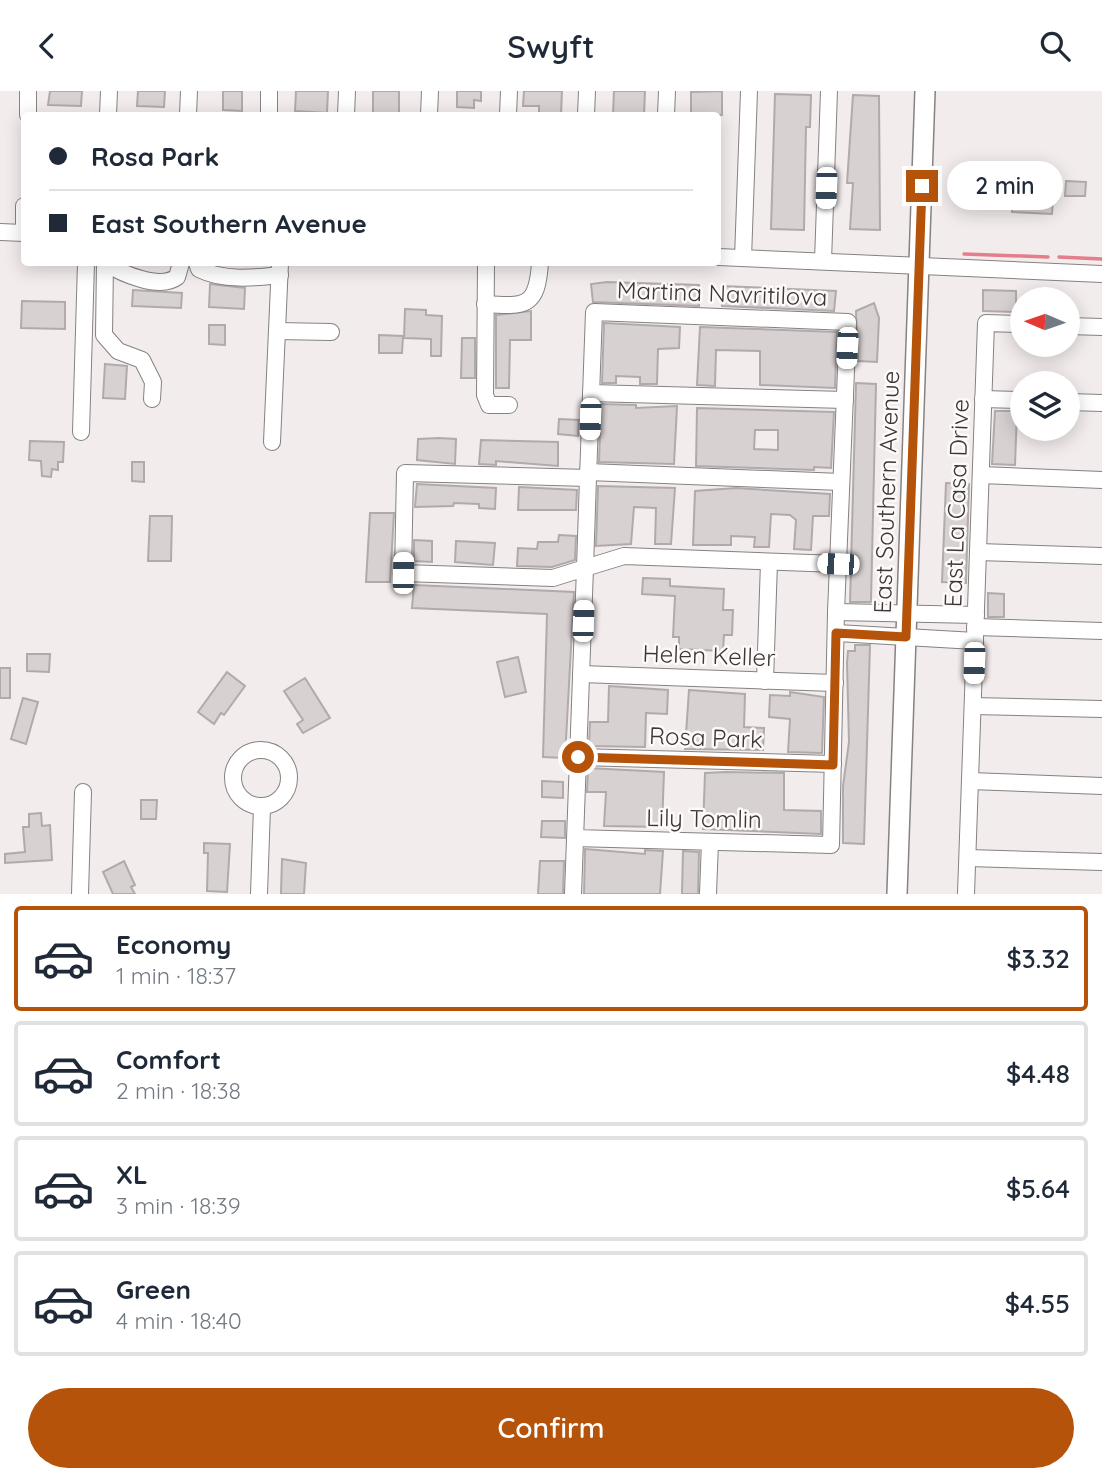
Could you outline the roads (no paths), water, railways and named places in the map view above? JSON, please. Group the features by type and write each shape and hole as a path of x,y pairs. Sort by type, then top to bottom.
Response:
{"main road":[{"name":"East Southern Avenue","path":"897,894 925,91"}],"street":[{"path":"28,112 29,91"},
{"path":"108,112 109,91"},
{"path":"188,112 189,91"},
{"path":"268,112 269,91"},
{"path":"346,112 347,91"},
{"path":"429,91 429,112"},
{"path":"508,112 509,91"},
{"path":"586,112 587,91"},
{"path":"666,112 667,91"},
{"path":"743,258 749,91"},
{"path":"823,261 829,91"},
{"path":"0,232 21,233"},
{"path":"721,257 894,263 919,268 1102,274"},
{"path":"81,432 86,266"},
{"path":"106,266 104,335 118,351 142,360 153,382 152,399"},
{"path":"112,266 129,274 163,283 177,277 180,266"},
{"path":"198,266 211,275 259,278 280,269 272,442"},
{"path":"486,266 485,395 489,405 509,405"},
{"path":"485,304 521,304 530,301 536,295 540,266"},
{"name":"Martina Navritilova","path":"591,393 594,312 848,322 845,400"},
{"name":"East La Casa Drive","path":"966,894 986,323 1010,324"},
{"path":"1080,326 1102,327"},
{"path":"277,331 331,332"},
{"path":"573,894 591,393 845,400 833,765"},
{"path":"983,399 1010,400"},
{"path":"1080,402 1102,403"},
{"path":"838,564 624,556 553,578 403,573 405,473 841,482"},
{"path":"981,475 1102,480"},
{"path":"978,552 1102,556"},
{"path":"765,681 769,562"},
{"path":"836,612 908,614 975,627 1102,631"},
{"path":"836,633 906,637 975,627"},
{"name":"Helen Keller","path":"581,674 835,683"},
{"path":"973,706 1102,709"},
{"name":"Rosa Park","path":"578,757 833,765"},
{"name":"Lily Tomlin","path":"575,838 831,845 833,765"},
{"path":"970,781 1102,786"},
{"path":"80,894 83,792"},
{"path":"259,894 262,807"},
{"path":"708,894 710,842"},
{"path":"968,858 1102,862"}],"waterway":[{"path":"964,254 1048,257"},
{"path":"1059,257 1102,259"}]}
